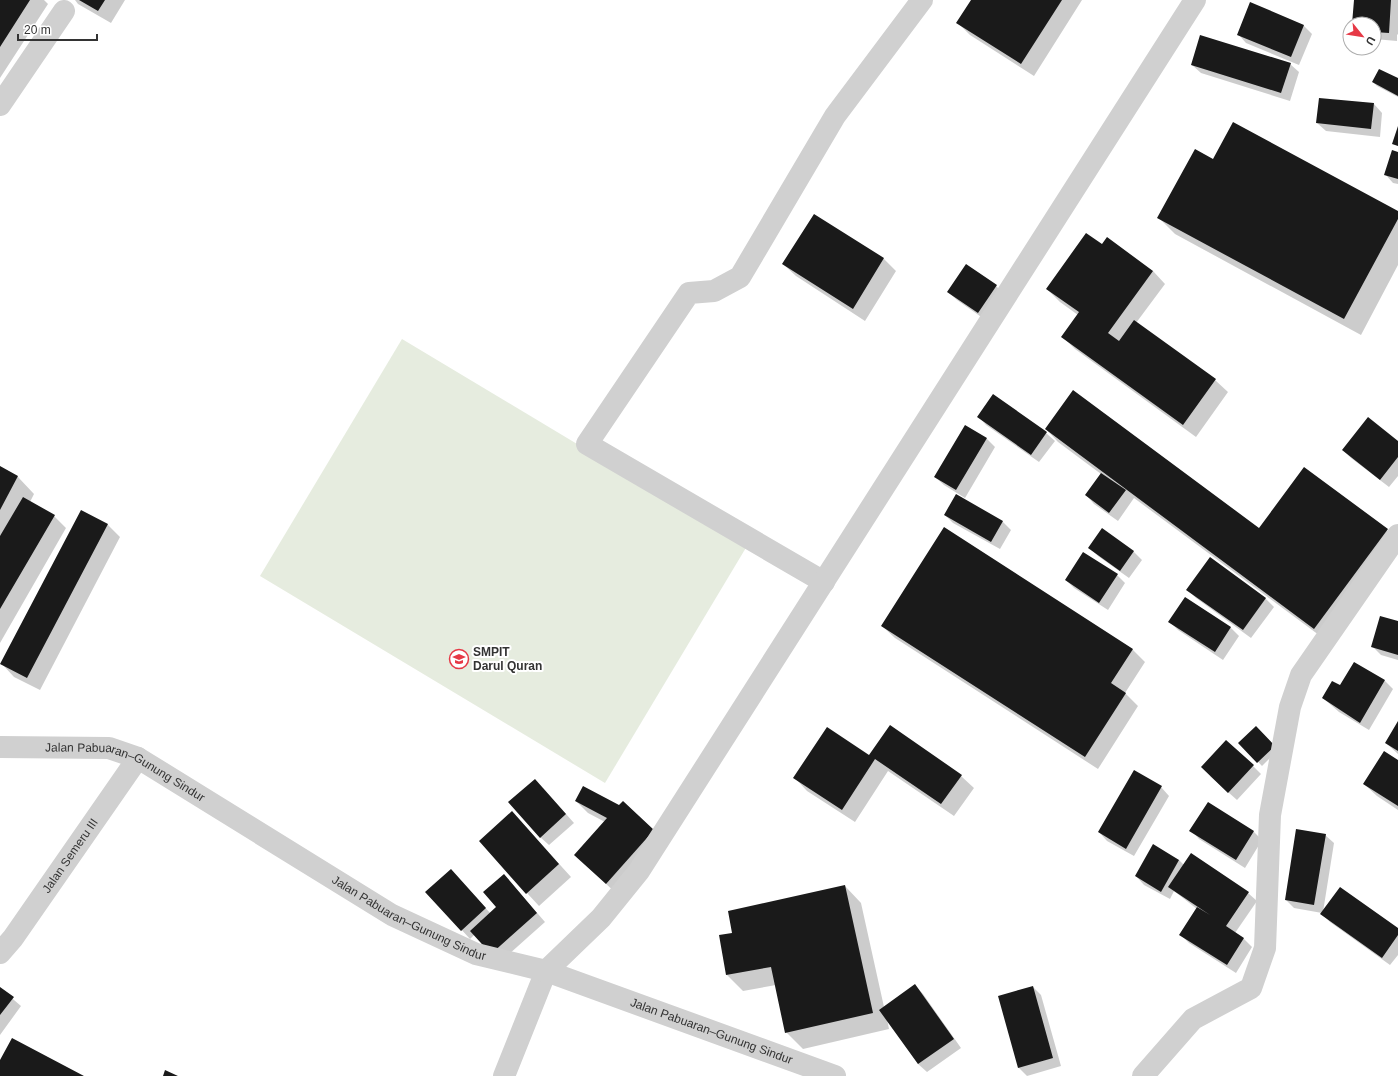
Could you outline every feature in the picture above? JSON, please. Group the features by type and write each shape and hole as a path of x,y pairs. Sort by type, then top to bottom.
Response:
{"street":[{"path":"824,582 587,444 689,293 714,291 740,277 835,116 922,0"},
{"path":"504,1076 546,970 601,918 639,871 1195,0"},
{"path":"0,105 64,11"},
{"path":"1143,1076 1193,1019 1251,988 1265,948 1270,815 1290,707 1301,675 1398,535"},
{"name":"Jalan Pabuaran–Gunung Sindur","path":"0,747 109,748 138,758 392,915 476,954 546,970 835,1076"},
{"name":"Jalan Semeru III","path":"0,952 14,938 138,758"}],"shaded area":[{"path":"402,339 747,546 605,783 260,576"}],"building":[{"path":"0,0 30,0 0,47"},
{"path":"79,0 105,0 98,11"},
{"path":"971,0 1062,0 1021,64 956,23"},
{"path":"1354,0 1391,0 1389,33 1382,33 1382,16 1353,16"},
{"path":"1250,2 1304,25 1291,57 1237,35"},
{"path":"1200,35 1291,63 1281,93 1191,65"},
{"path":"1379,69 1398,78 1398,96 1372,82"},
{"path":"1319,98 1374,103 1371,129 1316,123"},
{"path":"1233,122 1398,211 1398,219 1344,319 1157,218 1195,149 1213,159"},
{"path":"1398,126 1398,146 1392,144"},
{"path":"1392,150 1398,152 1398,179 1384,175"},
{"path":"814,214 884,258 853,309 782,264"},
{"path":"1086,233 1102,244 1107,237 1153,271 1108,333 1119,341 1134,320 1216,379 1183,425 1061,337 1079,312 1046,289"},
{"path":"966,264 997,285 978,313 947,292"},
{"path":"1073,390 1259,528 1304,467 1388,529 1314,629 1045,429"},
{"path":"993,394 1047,432 1031,455 977,417"},
{"path":"1368,417 1398,441 1398,457 1380,480 1342,450"},
{"path":"965,425 987,438 956,490 934,477"},
{"path":"0,466 18,476 0,510"},
{"path":"1101,473 1126,490 1109,513 1085,495"},
{"path":"956,494 1003,521 991,542 944,515"},
{"path":"23,497 55,515 0,609 0,536"},
{"path":"81,510 108,524 27,678 0,664"},
{"path":"944,527 1133,649 1111,683 1126,693 1085,757 881,626"},
{"path":"1102,528 1134,551 1120,571 1088,548"},
{"path":"1083,552 1118,574 1099,603 1065,580"},
{"path":"1210,557 1266,598 1243,630 1186,590"},
{"path":"1185,597 1231,627 1215,652 1168,622"},
{"path":"1380,616 1398,621 1398,655 1371,647"},
{"path":"1354,662 1385,680 1360,723 1322,698 1332,681 1340,685"},
{"path":"1398,721 1398,751 1385,743"},
{"path":"890,725 962,775 941,804 875,759 842,810 793,778 827,727 869,755"},
{"path":"1256,726 1275,746 1257,763 1238,743"},
{"path":"1226,740 1254,765 1228,793 1201,767"},
{"path":"1384,751 1398,760 1398,806 1363,784"},
{"path":"1134,770 1162,786 1126,849 1098,832"},
{"path":"535,779 566,814 540,838 508,802"},
{"path":"583,786 619,805 623,801 654,830 606,884 574,855 607,818 575,801"},
{"path":"1208,802 1254,831 1236,860 1189,831"},
{"path":"512,811 559,864 526,894 479,841"},
{"path":"1296,829 1326,834 1314,905 1285,900"},
{"path":"1153,844 1179,860 1161,892 1135,876"},
{"path":"1191,853 1249,892 1226,926 1244,938 1227,965 1179,935 1197,907 1210,915 1168,887"},
{"path":"451,869 486,908 461,931 425,892"},
{"path":"504,874 537,913 491,954 470,931 496,907 483,892"},
{"path":"845,885 873,1013 785,1033 771,967 726,975 719,935 732,933 728,911"},
{"path":"1340,887 1398,928 1398,935 1382,958 1320,914"},
{"path":"915,984 954,1039 918,1064 879,1010"},
{"path":"1033,986 1053,1058 1018,1068 998,996"},
{"path":"0,987 14,997 0,1015"},
{"path":"12,1038 84,1076 0,1076 0,1060"},
{"path":"165,1070 178,1076 163,1076"}],"place":[{"name":"SMPIT Darul Quran","path":"459,659"}]}
